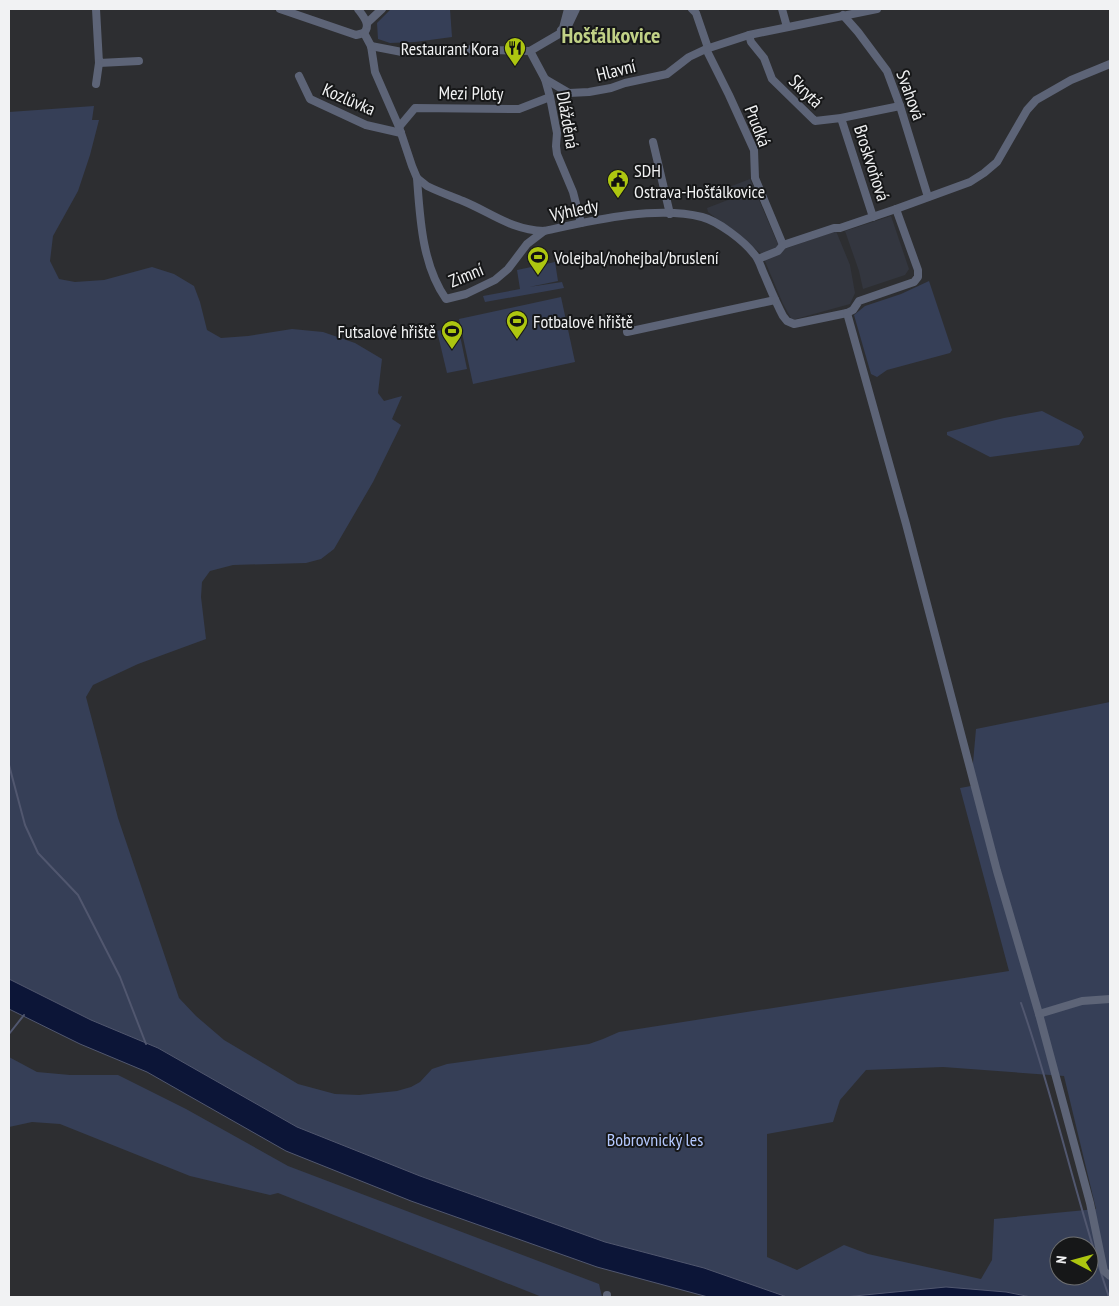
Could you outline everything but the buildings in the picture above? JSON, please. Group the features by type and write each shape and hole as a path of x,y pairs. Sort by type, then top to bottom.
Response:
{"street":[{"path":"96,9 99,63 96,84"},
{"path":"280,9 354,35 364,33 367,29 367,23 358,9"},
{"path":"367,23 382,9"},
{"name":"Prudká","path":"692,9 696,13 707,48 754,150 755,178 783,245"},
{"path":"782,9 788,26"},
{"name":"Hlavní","path":"545,80 569,92 589,92 611,88 667,74 689,57 707,48 749,35 877,9"},
{"path":"371,46 402,52 456,49 530,51 566,30 572,10"},
{"name":"Svahová","path":"843,15 884,67 900,106 928,196"},
{"path":"364,33 371,46 375,72 400,130 417,178"},
{"name":"Skrytá","path":"749,35 751,42 764,58 772,79 812,120 817,122 900,106"},
{"path":"530,51 545,80"},
{"path":"99,63 140,61"},
{"path":"758,259 778,251 783,245 873,217 970,182 996,162 1027,110 1036,100 1071,80 1110,64"},
{"name":"Kozlůvka","path":"299,76 310,99 366,124 400,130"},
{"name":"Dlážděná","path":"545,80 557,133 556,146 558,154 573,192 581,223"},
{"name":"Mezi Ploty","path":"400,130 415,108 519,109 550,97"},
{"name":"Broskvoňová","path":"841,118 873,217"},
{"path":"653,142 670,214"},
{"name":"Výhledy","path":"417,178 427,186 443,194 464,201 525,230 544,231 610,217 670,214 688,214 714,221 755,254 775,300 787,321 794,324 847,312"},
{"name":"Zimní","path":"417,178 421,225 426,249 437,287 446,299 466,294 495,280 508,269 527,244 544,231"},
{"path":"896,209 918,270 918,277 914,282 859,301 853,310 847,312 906,524 995,862 1039,1014 1090,1203 1104,1271 1110,1276"},
{"path":"627,332 775,300"},
{"path":"1039,1014 1082,1001 1110,999"}],"shaded area":[{"path":"750,179 777,242 787,248 836,231 850,265 855,293 850,304 792,320 783,304 762,254 708,212 707,208 733,198 729,187"},
{"path":"891,216 909,269 905,275 863,289 859,271 845,231"},
{"path":"9,979 91,1020 158,1048 297,1127 420,1176 605,1242 704,1268 787,1297 708,1297 597,1267 411,1201 286,1151 147,1072 80,1044 9,1009"},
{"path":"946,1287 1006,1292 1031,1297 844,1297"}],"green space":[{"path":"391,9 450,9 452,37 390,43 378,39 377,23"},
{"name":"Bobrovnický les","path":"94,106 92,120 99,120 90,155 78,191 53,236 50,261 59,279 75,282 104,280 152,267 174,274 194,286 207,330 221,338 292,329 323,332 355,343 382,359 378,393 384,401 402,396 392,419 401,425 373,482 334,549 321,559 306,563 233,565 210,571 202,582 201,597 206,639 138,664 93,685 86,697 118,818 179,998 196,1016 224,1040 298,1084 335,1094 359,1095 397,1091 411,1087 420,1082 432,1069 447,1064 589,1044 619,1032 1009,971 960,788 971,786 976,729 1110,702 1110,1297 1031,1297 1006,1292 787,1297 704,1268 605,1242 420,1176 297,1127 158,1048 91,1020 9,979 9,112","holes":["943,1067 1064,1076 1096,1209 994,1219 992,1260 981,1279 868,1254 844,1245 797,1270 767,1257 767,1134 833,1122 840,1100 866,1070"]},
{"path":"555,262 558,281 529,287 562,282 564,288 485,302 483,296 520,289 517,270"},
{"path":"929,281 952,350 950,353 887,370 877,377 871,374 854,315 865,306 901,294"},
{"name":"Fotbalové hřiště","path":"561,297 575,362 473,384 459,319"},
{"name":"Futsalové hřiště","path":"458,326 467,369 447,373 437,331"},
{"path":"1042,411 1081,431 1084,437 1079,445 990,457 947,435 947,432"},
{"path":"9,1057 37,1072 70,1075 118,1075 186,1109 288,1166 599,1284 602,1297 542,1297 278,1193 270,1195 190,1176 60,1124 32,1122 9,1127"}],"waterway":[{"path":"9,765 25,825 38,853 78,895 120,977 146,1044"},
{"path":"1021,1003 1109,1297"},
{"path":"9,1034 24,1015"}],"place":[{"name":"Restaurant Kora","path":"515,67"},
{"name":"SDH Ostrava-Hošťálkovice","path":"618,199"},
{"name":"Volejbal/nohejbal/bruslení","path":"538,276"},
{"name":"Fotbalové hřiště","path":"517,340"},
{"name":"Futsalové hřiště","path":"452,350"}],"district":[{"name":"Hošťálkovice","path":"611,35"}]}
